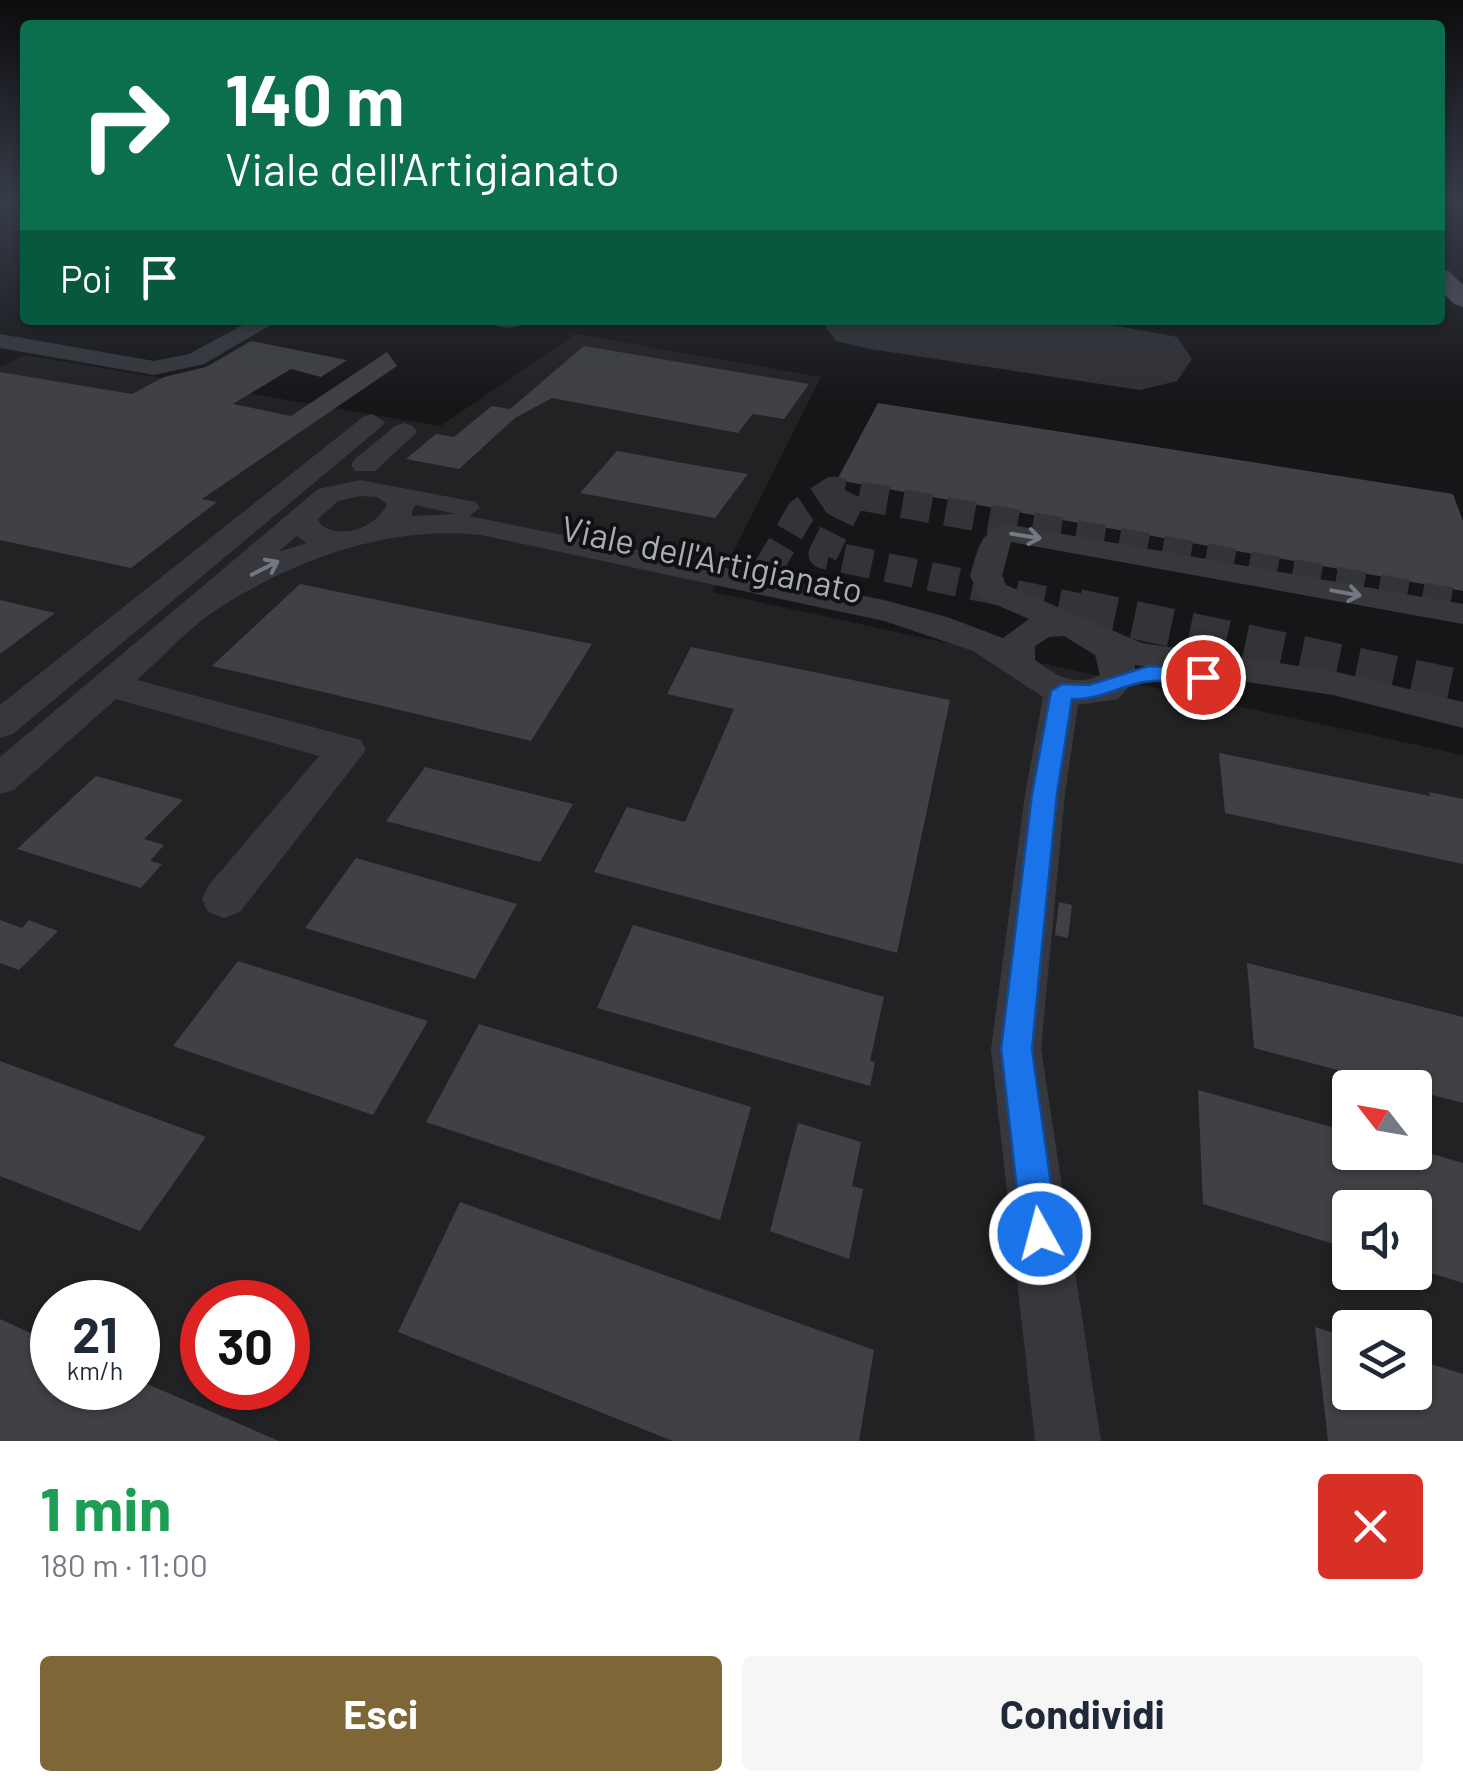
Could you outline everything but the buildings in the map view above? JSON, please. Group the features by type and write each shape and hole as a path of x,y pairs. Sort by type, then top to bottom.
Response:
{"main road":[{"path":"1445,281 1463,299"}],"street":[{"path":"0,341 154,368 196,359 259,325"},
{"path":"0,725 307,503 372,422"},
{"path":"386,527 401,511 402,503 377,481 404,431"},
{"name":"Viale dell'Artigianato","path":"0,778 204,603 307,503 377,481 1049,628 1136,654 1350,687 1463,715"},
{"name":"Viale dell'Artigianato","path":"307,503 309,533 321,538 354,538"},
{"name":"Viale dell'Artigianato","path":"204,603 282,560 386,527 444,522 481,526 924,621 964,634 1018,660 1034,679 1062,691"},
{"path":"1018,660 1018,642 1049,628 1055,618 992,591 986,576 998,536 1006,533 1463,614"},
{"path":"1105,642 1120,662 1115,682"},
{"path":"1068,1441 1016,1049 1045,794 1062,691 1090,693 1149,673 1183,674 1463,728"},
{"path":"106,684 347,750 224,899"},
{"path":"1350,687 1463,700"}],"shaded area":[{"path":"576,334 821,377 713,592 1463,755 1463,1441 0,1441 0,367 25,355 440,426"}],"runway":[{"path":"905,325 1140,359"}],"tunnel":[{"path":"767,570 801,512 833,491 853,495"},
{"path":"853,495 1463,604"},
{"path":"853,495 823,554 1090,610"},
{"path":"1078,608 1463,689"}],"route":[{"path":"1040,1234 1016,1049 1045,794 1062,691 1090,693 1149,673 1203,677"}]}
